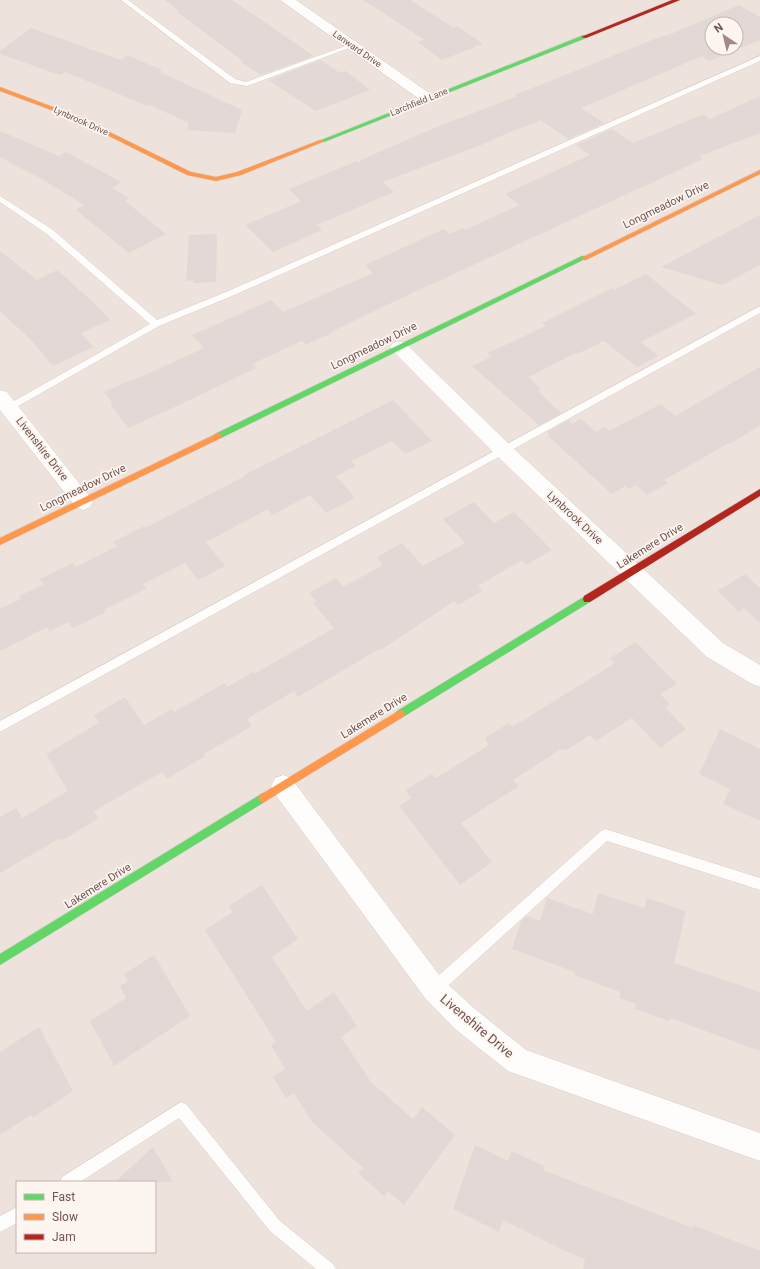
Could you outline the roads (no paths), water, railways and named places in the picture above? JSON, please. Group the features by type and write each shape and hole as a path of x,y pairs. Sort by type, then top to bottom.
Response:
{"street":[{"name":"Lanward Drive","path":"286,0 353,45 427,98"},
{"name":"Larchfield Lane","path":"160,160 189,174 216,179 238,174 677,0"},
{"name":"Lynbrook Drive","path":"0,89 75,117 160,160"},
{"name":"Longmeadow Drive","path":"0,542 760,172"},
{"name":"Lynbrook Drive","path":"399,348 503,450 714,650 760,677"},
{"name":"Livenshire Drive","path":"5,402 83,502"},
{"name":"Lakemere Drive","path":"0,960 760,492"},
{"name":"Livenshire Drive","path":"283,786 434,989 465,1019 518,1061 760,1147"}],"lane":[{"path":"124,0 233,81 247,84 353,45"},
{"path":"5,402 156,324 229,294 760,58"},
{"path":"0,198 50,232 156,324"},
{"path":"0,727 760,309"},
{"path":"434,989 605,835 760,884"},
{"path":"69,1181 180,1109 275,1226 328,1269"},
{"path":"0,1226 16,1215"}]}
